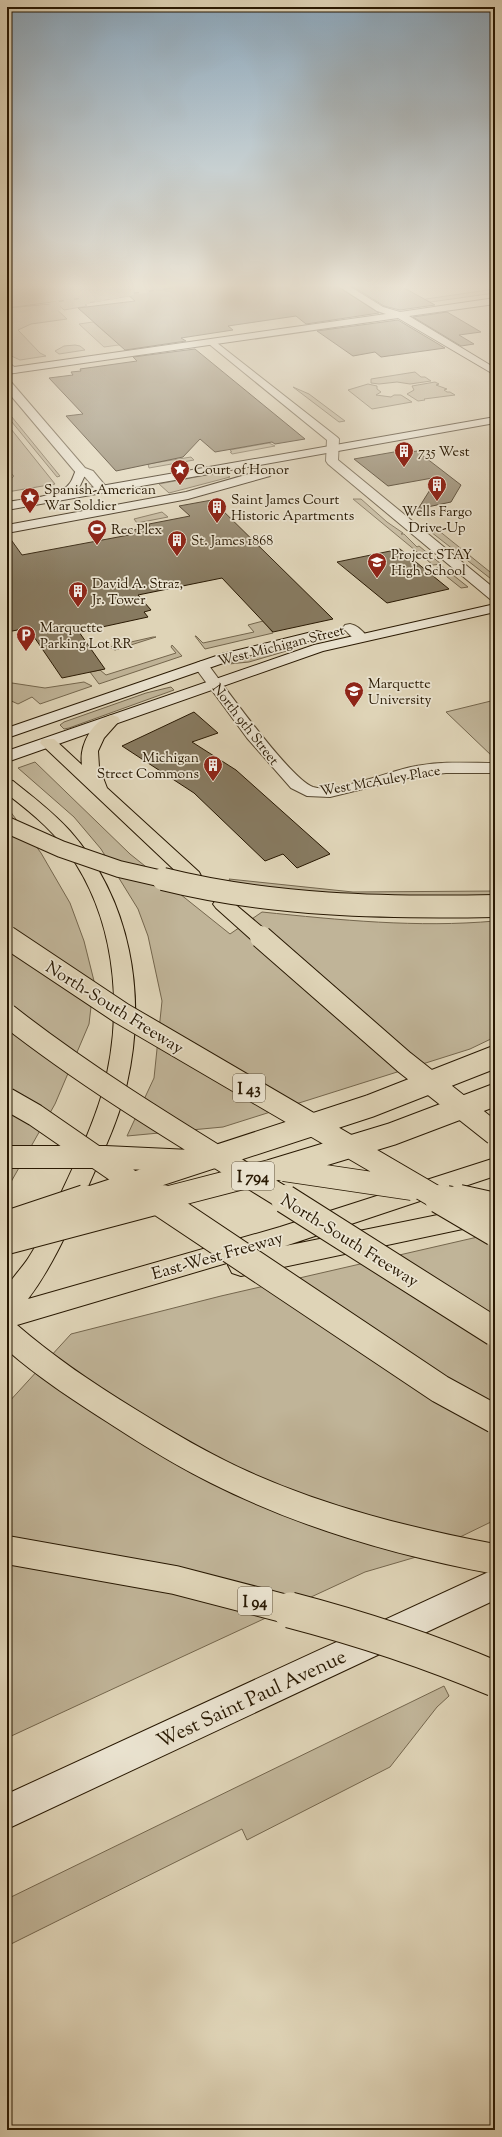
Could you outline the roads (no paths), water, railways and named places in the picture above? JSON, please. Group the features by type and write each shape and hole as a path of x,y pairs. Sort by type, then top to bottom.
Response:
{"highway":[{"path":"99,790 91,772 90,746 100,730 112,720"},
{"path":"48,743 192,876"},
{"path":"7,785 42,813 65,836 86,867 101,893 118,938 124,988 122,1037 116,1083 100,1133 55,1232 32,1274 7,1309"},
{"path":"7,825 51,846 102,863 163,880 233,892 312,902 372,906 439,908 495,906"},
{"path":"223,904 404,1062 495,1134"},
{"name":"North-South Freeway","path":"7,937 38,960 121,1013 495,1232"},
{"name":"North-South Freeway","path":"7,1015 39,1040 134,1104 495,1332"},
{"path":"7,1225 370,1106 495,1057"},
{"name":"I 794","path":"7,1240 270,1171 392,1134 495,1095"},
{"path":"7,1099 35,1115 206,1234 440,1389 495,1419"},
{"path":"7,1157 105,1157 257,1166 347,1178 427,1192 495,1208"},
{"name":"East-West Freeway","path":"7,1317 280,1237 495,1168"},
{"path":"32,1310 495,1214"},
{"path":"7,1333 23,1348 80,1389 170,1446 257,1490 344,1522 455,1552 495,1559"},
{"name":"I 94","path":"7,1550 175,1580 329,1620 467,1667 495,1679"}],"street":[{"path":"7,384 81,471 89,474 110,499 108,504 94,512 79,516"},
{"path":"264,384 333,439 332,461 495,599"},
{"path":"7,506 495,420"},
{"path":"7,529 188,495 302,463 332,448"},
{"path":"39,501 72,488 80,480 81,471"},
{"name":"West Michigan Street","path":"7,733 241,652 356,633 495,599"},
{"name":"West Michigan Street","path":"8,757 356,633"},
{"name":"North 9th Street","path":"202,666 214,684 292,781"},
{"path":"7,716 26,727 48,743"},
{"name":"West McAuley Place","path":"292,781 307,791 329,792 418,771 495,768"},
{"name":"West Saint Paul Avenue","path":"7,1812 495,1584"}],"place":[{"name":"735 West","path":"404,468"},
{"name":"Court of Honor","path":"180,486"},
{"name":"Wells Fargo Drive-Up","path":"437,502"},
{"name":"Spanish-American War Soldier","path":"30,514"},
{"name":"Saint James Court Historic Apartments","path":"217,524"},
{"name":"Rec Plex","path":"97,546"},
{"name":"St. James 1868","path":"177,557"},
{"name":"Project STAY High School","path":"377,579"},
{"name":"David A. Straz, Jr. Tower","path":"78,608"},
{"name":"Marquette Parking Lot RR","path":"26,652"},
{"name":"Marquette University","path":"354,708"},
{"name":"Michigan Street Commons","path":"213,782"}]}
